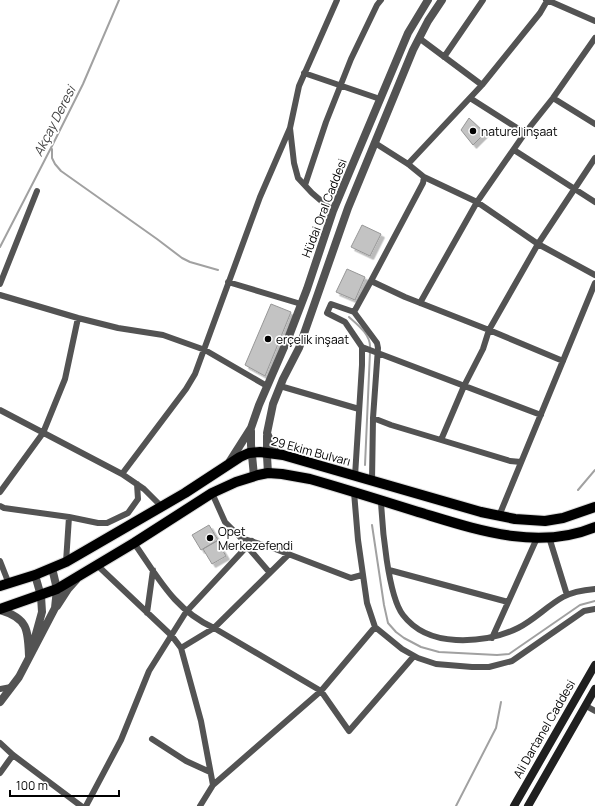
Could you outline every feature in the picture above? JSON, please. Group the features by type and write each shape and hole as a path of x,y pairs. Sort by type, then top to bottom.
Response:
{"main road":[{"name":"29 Ekim Bulvarı","path":"4,585 35,575 66,562 162,507 240,456 251,453 267,452 283,454 481,512 515,519 545,521 563,518 595,507"},
{"path":"0,609 41,596 57,589 134,543 212,493 236,482 268,473 310,479 480,530 523,538 570,535 595,527"},
{"name":"Ali Dartanel Caddesi","path":"514,806 595,665"},
{"name":"Ali Dartanel Caddesi","path":"528,806 595,689"}],"street":[{"path":"122,474 186,389 195,374 260,197 290,128 299,86 337,0"},
{"path":"305,185 326,122 351,59 377,5 381,0"},
{"name":"Hüdai Oral Caddesi","path":"251,428 267,386 289,336 333,211 408,33 428,0"},
{"name":"Hüdai Oral Caddesi","path":"268,473 268,430 273,404 280,386 299,348 346,214 413,50 428,21 442,0"},
{"path":"444,57 483,0"},
{"path":"408,164 482,85 540,13 546,0 595,21"},
{"path":"419,38 482,85"},
{"path":"420,303 478,202 525,133 553,98 595,38"},
{"path":"304,73 380,99"},
{"path":"470,98 525,133"},
{"path":"553,98 595,124"},
{"path":"290,128 294,163 298,178 333,211"},
{"path":"375,143 408,164 424,177 478,202 538,244 595,275"},
{"path":"514,150 595,202"},
{"path":"441,440 464,386 483,349 489,330 538,244 595,158"},
{"path":"354,312 364,296 423,183 424,177"},
{"path":"0,284 37,191"},
{"path":"372,281 420,303 563,361"},
{"path":"228,282 301,304"},
{"path":"499,516 595,283"},
{"path":"0,294 78,318 118,328 163,335 205,350 267,386"},
{"path":"372,481 373,418 377,352 377,343 354,312 331,304 327,314 345,322 364,348 377,352 541,415"},
{"path":"0,492 42,433 65,380 78,318"},
{"path":"355,476 364,348"},
{"path":"280,386 359,409"},
{"path":"0,410 122,474 144,489 162,507"},
{"path":"373,418 390,425 510,461 521,462"},
{"path":"251,428 251,453 254,476"},
{"path":"228,464 237,453 251,428"},
{"path":"268,430 272,445 276,450 283,454"},
{"path":"0,506 4,508 69,516 98,523 107,523 128,513 138,499 136,484"},
{"path":"354,492 362,575 367,603 376,627 402,649 414,656 436,664 472,667 489,667 497,665 512,661 584,612 595,609"},
{"path":"212,493 225,522 241,538 246,547 270,573"},
{"path":"381,500 382,525 389,570 397,604 403,615 415,627 428,634 444,639 469,641 500,636 519,627 567,595 595,589"},
{"path":"66,562 69,516"},
{"path":"549,537 567,595"},
{"path":"241,538 289,554 351,578 362,575"},
{"path":"492,638 538,538"},
{"path":"86,806 120,740 149,671 186,612 252,541"},
{"path":"134,543 173,598 186,612 321,691 349,731 414,656"},
{"path":"181,648 214,628 289,554"},
{"path":"0,561 4,585"},
{"path":"97,565 172,636 181,648 201,721 213,785"},
{"path":"52,568 57,589 55,608"},
{"path":"147,613 153,570"},
{"path":"389,570 508,602"},
{"path":"29,657 42,612 41,596 35,575"},
{"path":"0,702 18,678 55,608 68,589 81,575"},
{"path":"0,609 12,613 22,621 26,629 29,657"},
{"path":"200,806 213,785 321,691 376,627"},
{"path":"0,689 11,687"},
{"path":"586,706 595,711"},
{"path":"152,739 186,761 210,772"},
{"path":"0,743 13,755 81,806"},
{"path":"0,773 13,755"}],"building":[{"name":"naturel inşaat","path":"469,118 485,133 473,145 461,130"},
{"path":"362,225 381,234 370,256 351,247"},
{"path":"347,269 365,277 355,300 336,292"},
{"name":"erçelik inşaat","path":"271,304 291,312 265,376 245,365"},
{"path":"209,525 218,540 201,550 192,535"},
{"path":"217,541 226,556 212,564 203,549"}],"waterway":[{"name":"Akçay Deresi","path":"0,247 83,84 119,0"},
{"path":"52,149 52,158 61,171 182,258 190,262 218,270"},
{"path":"349,317 366,335 370,343 370,348"},
{"path":"365,465 370,352"},
{"path":"578,490 595,470"},
{"path":"372,525 388,623 404,638 421,647 439,652 497,655 509,654 580,605 595,601"},
{"path":"456,806 496,728 501,702"}],"place":[{"name":"naturel inşaat","path":"473,131"},
{"name":"erçelik inşaat","path":"268,339"},
{"name":"Opet Merkezefendi","path":"210,538"}]}
